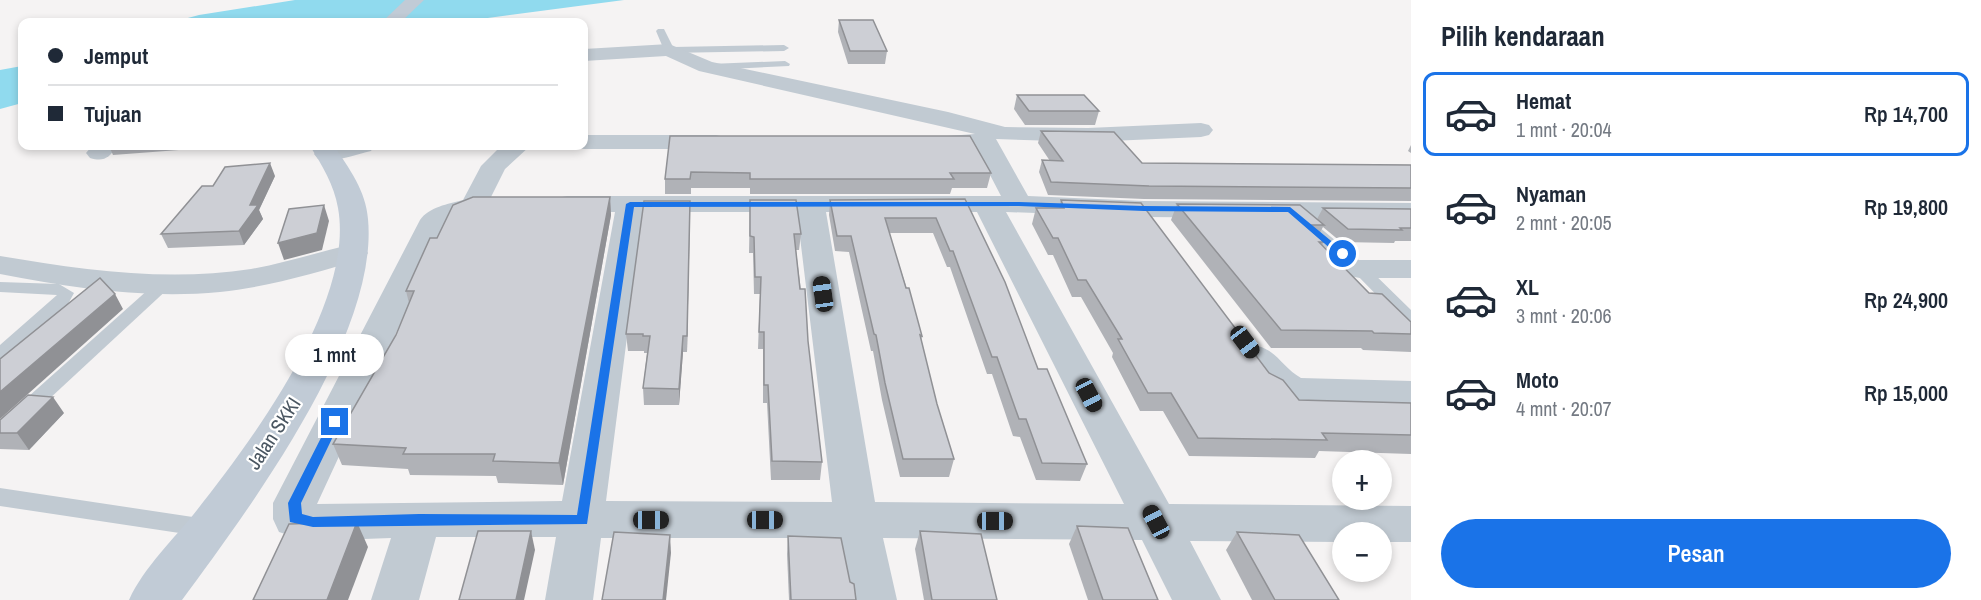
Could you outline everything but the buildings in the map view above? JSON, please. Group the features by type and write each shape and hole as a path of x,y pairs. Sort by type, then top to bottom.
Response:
{"main road":[{"path":"395,18 415,0"},
{"name":"Jalan SKKI","path":"153,600 210,528 298,394 327,339 341,303 353,254 354,221 338,150"}],"street":[{"path":"588,55 669,50 706,67 948,118 1004,134 1088,135 1201,130"},
{"path":"937,141 985,141 1003,204 1156,522 1197,600"},
{"path":"588,142 737,142"},
{"path":"474,205 489,172 510,150"},
{"path":"810,203 856,520 873,600"},
{"path":"569,600 630,204"},
{"path":"1411,211 1144,209 1003,204 474,205 450,212 434,220 295,503 295,519 313,522 419,519 1411,524"},
{"path":"1144,209 1166,237"},
{"path":"0,265 66,277 203,283 250,278 353,254"},
{"path":"1360,269 1411,269"},
{"path":"1238,332 1274,380 1285,387 1299,391 1411,394"},
{"path":"395,600 419,519"}],"lane":[{"path":"661,30 669,50 784,48"},
{"path":"706,67 785,64"},
{"path":"1290,209 1360,269 1411,320"},
{"path":"0,433 165,283"},
{"path":"0,287 59,289 66,292 62,300 0,355"},
{"path":"0,497 210,528"}],"water":[{"path":"295,0 624,0 488,18 188,18"},
{"path":"18,67 18,104 0,109 0,70"}],"route":[{"path":"335,422 295,503 295,519 313,522 419,519 582,520 630,204 1019,204 1144,209 1290,209 1343,254"}]}
